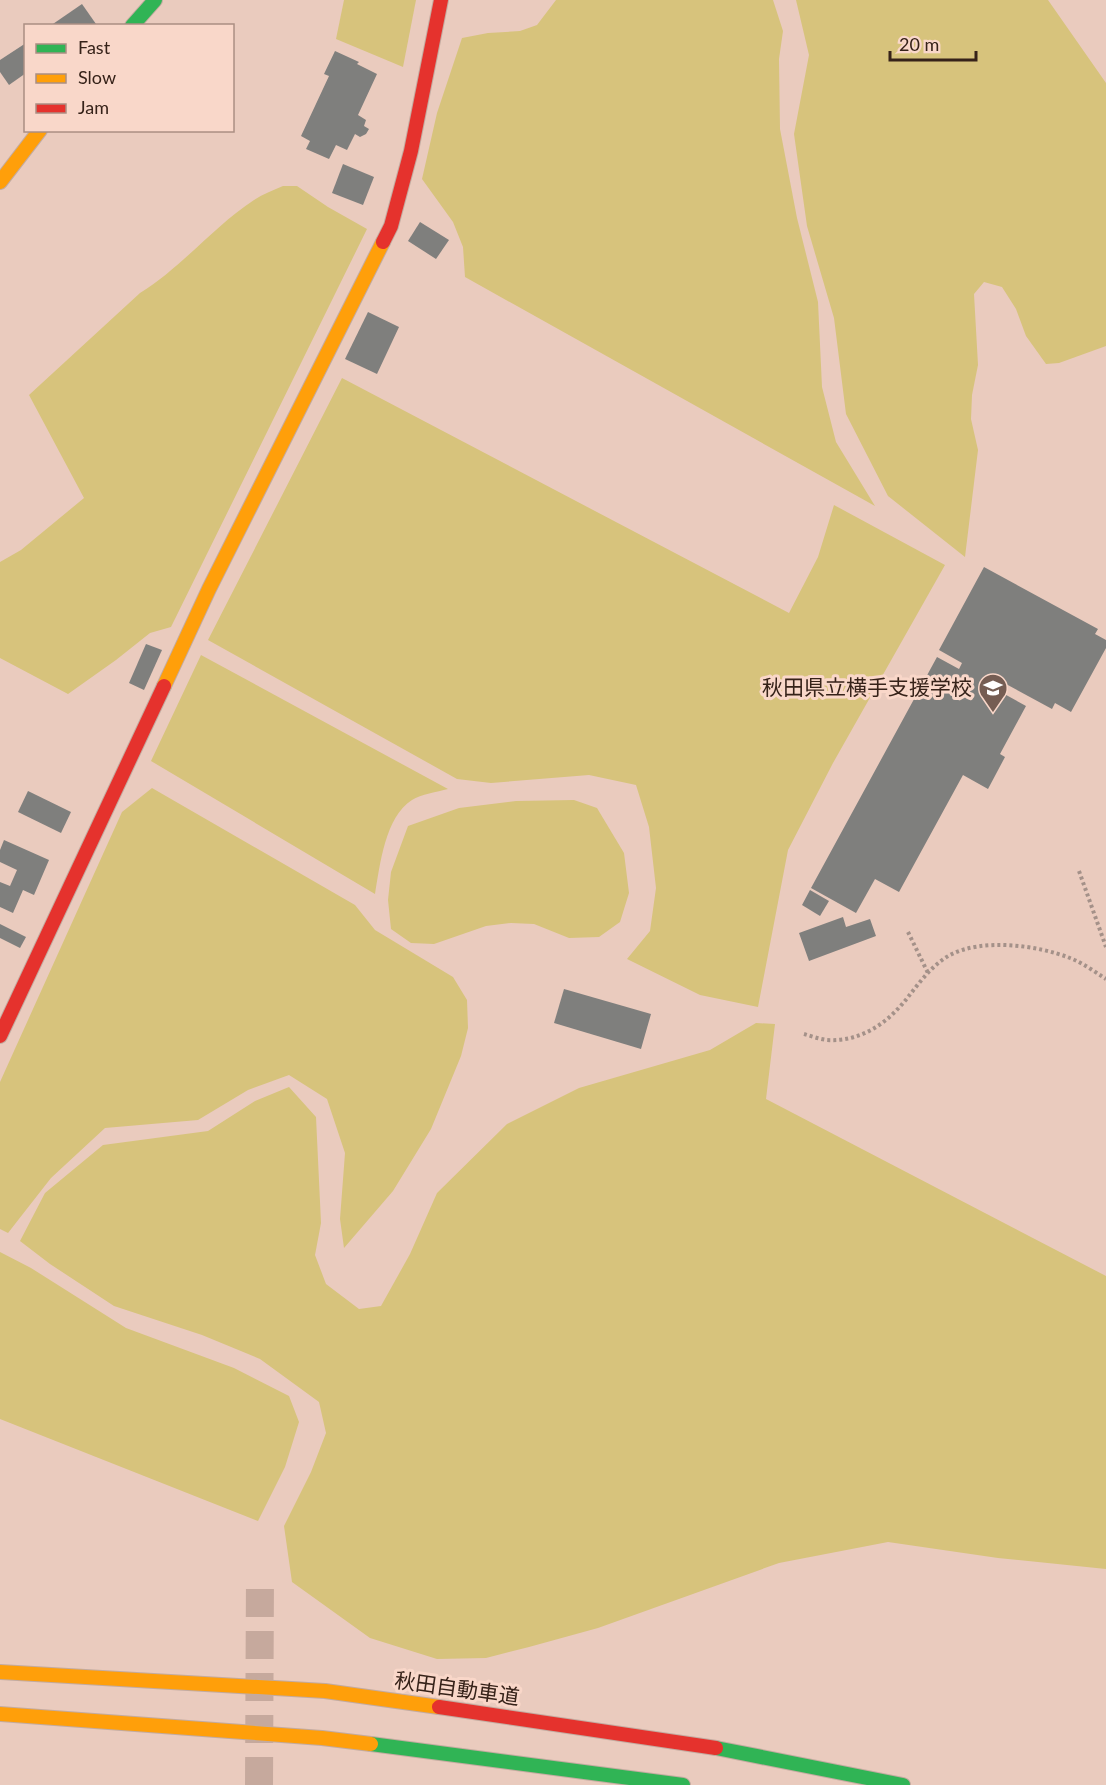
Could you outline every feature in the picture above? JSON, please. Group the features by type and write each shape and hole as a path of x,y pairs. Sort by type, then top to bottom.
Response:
{"main road":[{"path":"134,24 155,0"},
{"path":"0,1036 209,589 391,226 411,151 441,0"},
{"path":"0,182 38,132"},
{"name":"秋田自動車道","path":"0,1672 325,1691 692,1743 903,1785"},
{"path":"0,1714 322,1738 683,1785"}],"path":[{"path":"1079,871 1106,947"},
{"path":"908,932 928,973"},
{"path":"804,1034 826,1040 858,1037 886,1022 928,973 950,955 978,947 1006,944 1034,948 1071,958 1106,979"}],"shaded area":[{"path":"344,0 416,0 403,67 336,39"},
{"path":"556,0 773,0 783,31 779,59 780,129 797,218 818,302 822,387 836,442 875,506 465,277 463,247 453,222 422,179 437,113 462,38 488,33 520,31 537,25"},
{"path":"796,0 1048,0 1106,83 1106,346 1059,363 1046,364 1026,336 1016,309 1002,287 984,282 974,294 978,365 972,395 971,419 978,450 965,557 888,496 846,414 834,318 807,226 794,134 809,55"},
{"path":"283,186 297,186 367,229 171,627 150,633 68,694 0,658 0,562 21,550 84,498 29,395 140,293 170,271 225,222 257,198"},
{"path":"342,378 789,613 818,557 834,505 945,565 833,763 788,850 758,1007 700,995 627,959 650,931 656,888 649,827 636,785 589,775 491,783 457,779 208,640"},
{"path":"201,655 448,789 412,800 396,818 385,843 375,894 151,761"},
{"path":"152,788 355,905 375,930 453,977 467,1000 468,1028 461,1056 431,1129 393,1191 344,1248 340,1219 345,1153 327,1099 289,1075 248,1090 198,1120 105,1128 51,1178 8,1233 0,1229 0,1082 122,812"},
{"path":"574,800 597,808 624,853 629,893 620,922 599,937 569,938 534,924 511,923 486,926 434,944 411,943 391,929 388,900 391,872 408,826 459,808 516,801"},
{"path":"756,1023 775,1024 766,1099 1106,1276 1106,1569 998,1558 888,1542 779,1563 598,1628 529,1647 486,1658 437,1659 370,1638 292,1582 284,1526 311,1472 326,1433 319,1402 260,1359 202,1335 114,1306 50,1264 20,1241 45,1193 103,1145 208,1131 255,1101 289,1087 316,1117 321,1223 315,1255 326,1284 359,1309 381,1306 410,1254 437,1193 507,1124 579,1088 710,1050"},
{"path":"0,1252 31,1268 126,1328 234,1368 289,1396 299,1422 285,1467 258,1521 0,1419"}],"building":[{"path":"82,4 96,24 53,24"},
{"path":"24,44 24,74 9,85 0,72 0,60"},
{"path":"335,51 359,62 357,64 377,74 358,115 366,120 364,126 369,129 360,137 355,134 347,150 336,145 329,159 306,149 310,141 301,136 329,76 324,74"},
{"path":"343,164 374,177 363,205 332,193"},
{"path":"420,222 449,240 436,259 408,241"},
{"path":"368,312 399,327 377,374 345,359"},
{"path":"984,567 1098,629 1095,634 1106,640 1106,648 1071,712 1055,703 1052,709 993,677 988,685 1026,706 1000,754 1005,757 988,789 963,775 899,892 875,879 856,913 811,888 937,657 959,669 962,663 939,650"},
{"path":"146,644 162,650 144,690 129,683"},
{"path":"28,791 71,812 61,833 18,812"},
{"path":"4,840 49,860 34,895 23,890 13,913 0,907 0,882 10,886 17,870 0,862 0,850"},
{"path":"810,890 829,901 820,916 802,905"},
{"path":"843,917 846,927 870,919 876,936 809,961 799,933"},
{"path":"0,924 26,937 20,948 0,938"},
{"path":"564,989 651,1014 641,1049 554,1023"}],"tunnel":[{"path":"259,1785 260,1575"}],"traffic: fast":[{"path":"134,24 155,0"},
{"path":"371,1744 683,1785"},
{"path":"716,1748 903,1785"}],"traffic: slow":[{"path":"0,182 38,132"},
{"path":"164,686 209,589 383,242"},
{"path":"0,1672 325,1691 439,1707"},
{"path":"0,1714 322,1738 371,1744"}],"traffic: jam":[{"path":"383,242 391,226 411,151 441,0"},
{"path":"0,1036 164,686"},
{"path":"439,1707 716,1748"}],"place":[{"name":"秋田県立横手支援学校","path":"993,714"}]}
